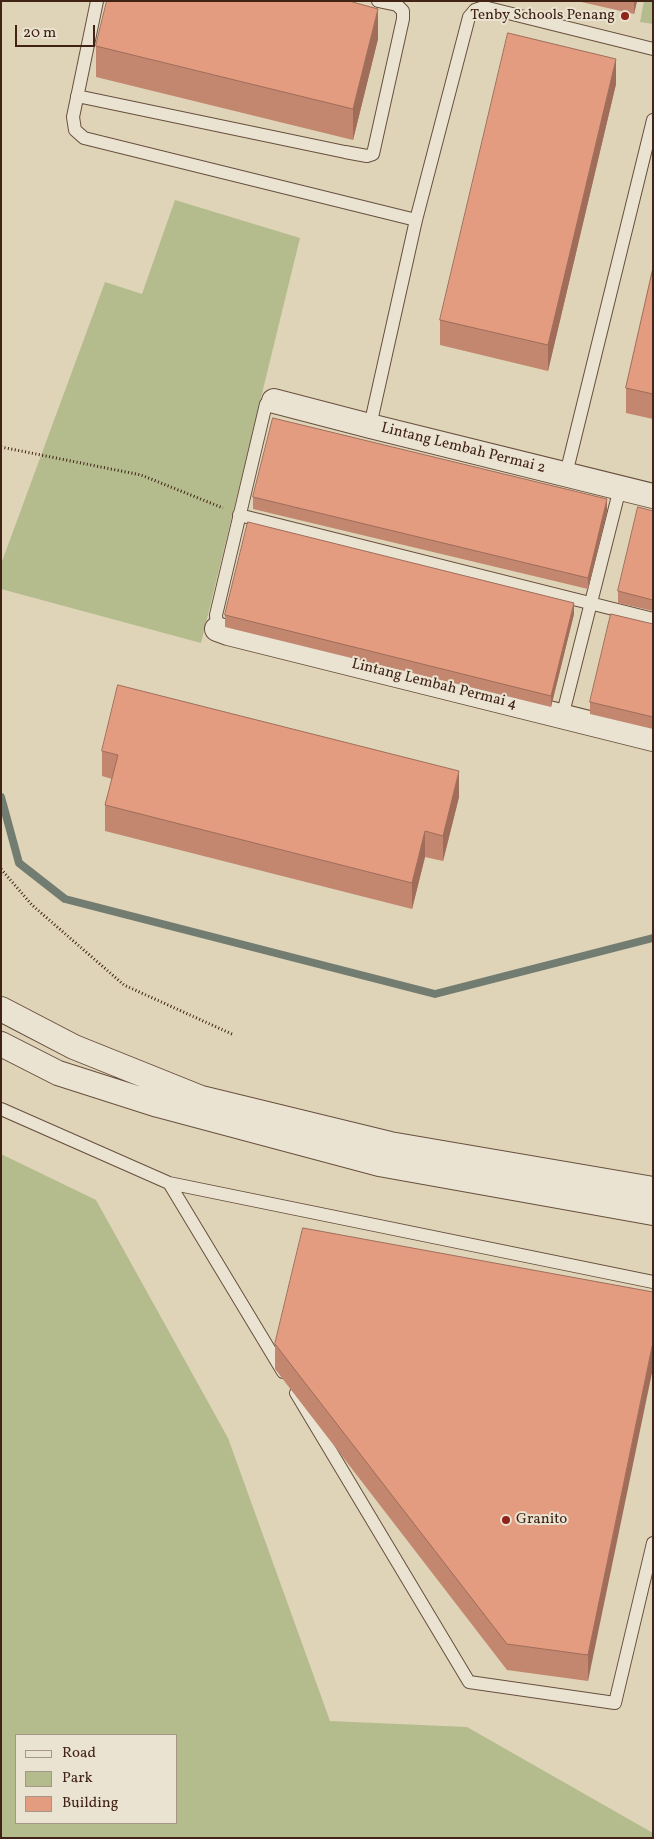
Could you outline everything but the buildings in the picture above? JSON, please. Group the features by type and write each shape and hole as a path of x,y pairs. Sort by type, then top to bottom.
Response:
{"street":[{"name":"Lintang Lembah Permai 2","path":"274,401 653,496"},
{"name":"Lintang Lembah Permai 4","path":"216,629 228,634 653,739"},
{"path":"1,1009 74,1047 201,1098 390,1144 653,1189"},
{"path":"1,1044 58,1073 158,1105 379,1164 653,1213"}],"lane":[{"path":"97,1 73,117 75,130 84,138 416,220"},
{"path":"78,96 371,156 403,19 403,11 397,5 378,1"},
{"path":"370,426 416,220 469,17 475,10 484,7 653,49"},
{"path":"566,474 653,120"},
{"path":"216,629 216,615 266,404 274,401"},
{"path":"562,717 620,488"},
{"path":"240,515 653,619"},
{"path":"1,1109 169,1183 653,1282"},
{"path":"169,1183 470,1682 615,1703 653,1544"}],"path":[{"path":"1,447 142,475 240,515"},
{"path":"1,870 32,905 124,985 234,1035"}],"green space":[{"path":"644,1 653,1 653,24 640,22"},
{"path":"175,200 300,238 201,643 1,589 1,564 105,282 142,294"},
{"path":"1,1154 96,1200 228,1438 330,1721 467,1727 653,1833 653,1838 1,1838"}],"waterway":[{"path":"1,797 19,863 65,899 435,994 653,938"}],"place":[{"name":"Tenby Schools Penang","path":"625,16"},
{"name":"Granito","path":"506,1520"}]}
